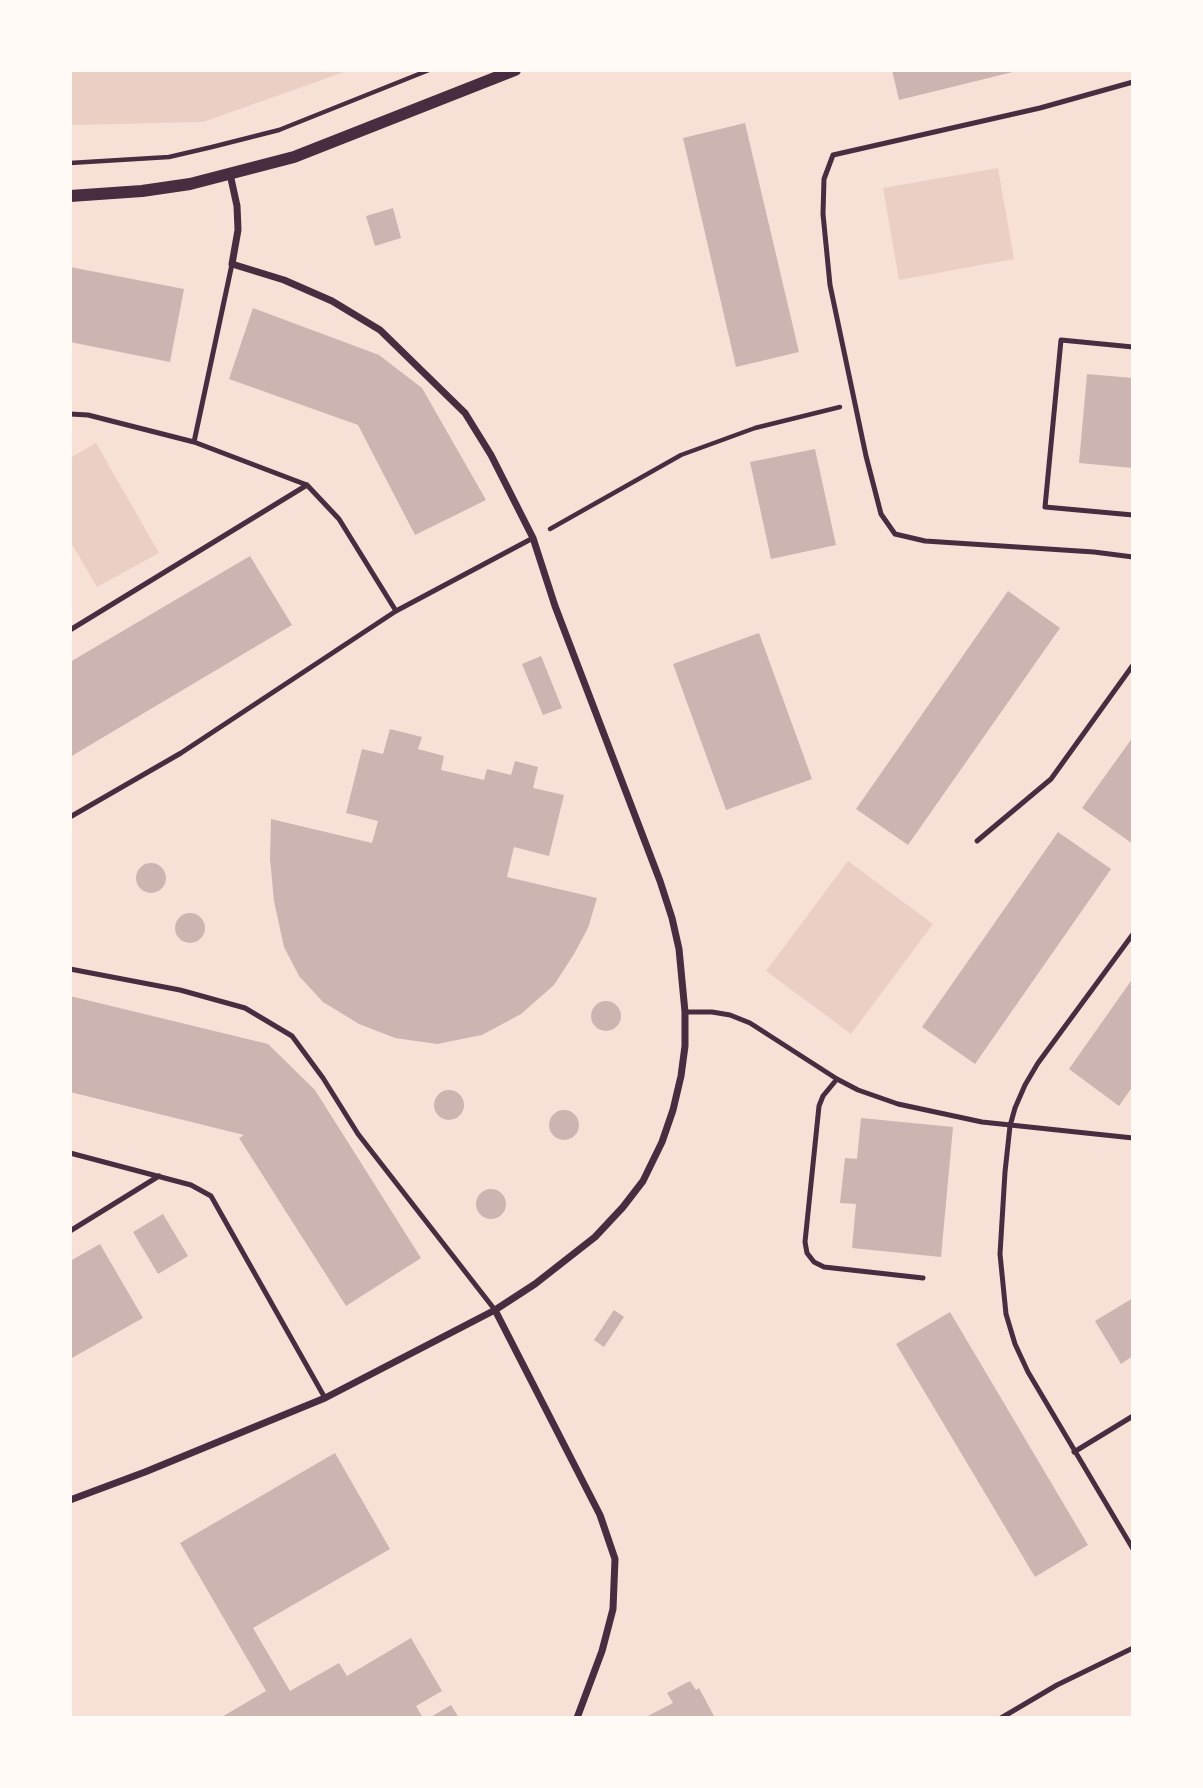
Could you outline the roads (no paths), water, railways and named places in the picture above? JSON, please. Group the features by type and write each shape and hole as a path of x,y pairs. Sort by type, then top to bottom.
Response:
{"street":[{"path":"70,195 142,191 190,184 294,157 515,70"},
{"path":"70,1500 325,1398 495,1310 535,1284 595,1237 643,1181 662,1142 673,1110 685,1046 679,949 660,881 555,606 533,538 491,455 465,413 380,330 332,300 284,279 232,264 238,230 237,206 230,174"},
{"path":"495,1310 600,1515 615,1559 613,1609 602,1651 577,1718"}],"lane":[{"path":"1133,82 1040,108 833,155 824,179 824,224 830,285 854,404 881,514 895,534 925,541 1133,557"},
{"path":"194,442 232,264"},
{"path":"1133,347 1061,341 1045,507 1133,515"},
{"path":"70,414 88,415 194,442 307,485 339,519 396,611"},
{"path":"70,630 307,485"},
{"path":"70,817 181,753 396,611 533,538"},
{"path":"977,841 1051,779 1133,665"},
{"path":"1133,934 1038,1063 1015,1108 1010,1126 1005,1172 1000,1254 1006,1314 1015,1344 1074,1452 1133,1549"},
{"path":"70,969 180,990 245,1008 292,1036 323,1078 358,1134 495,1310"},
{"path":"685,1012 730,1015 750,1023 837,1079 858,1090 898,1104 982,1122 1133,1138"},
{"path":"837,1079 818,1106 805,1242 807,1252 814,1262 824,1267 923,1278"},
{"path":"70,1153 191,1185 211,1196 325,1398"},
{"path":"70,1231 159,1176"},
{"path":"1074,1452 1133,1416"},
{"path":"1001,1718 1057,1685 1133,1648"}]}
